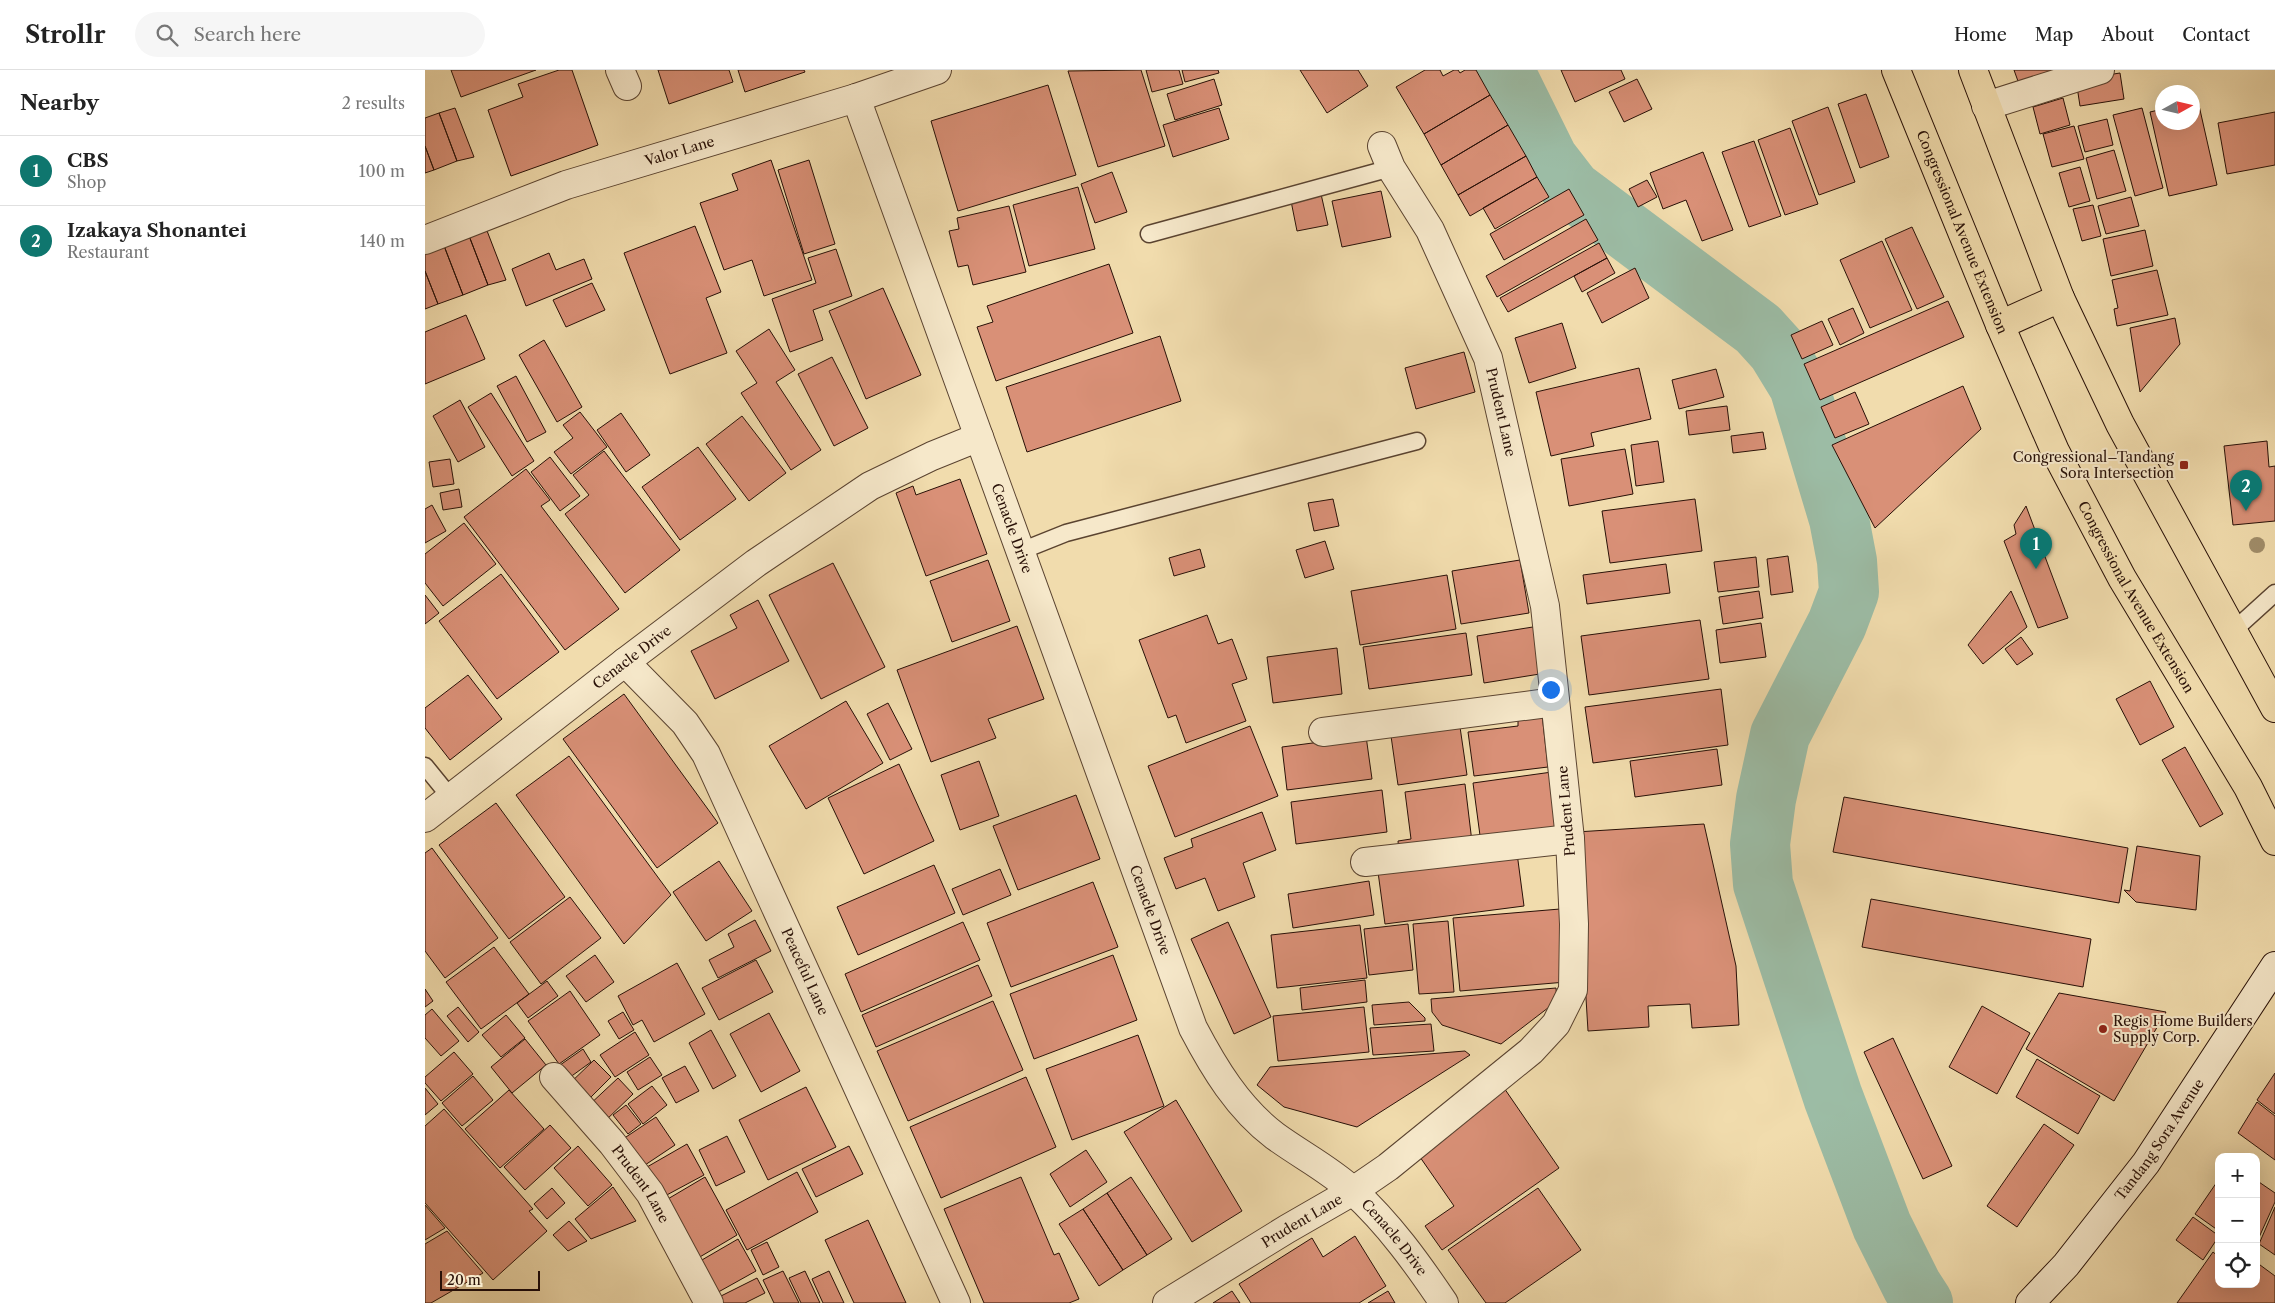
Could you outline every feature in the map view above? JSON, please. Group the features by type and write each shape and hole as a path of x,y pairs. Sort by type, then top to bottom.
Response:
{"main road":[{"name":"Congressional Avenue Extension","path":"1896,70 2000,325 2055,451 2118,570 2248,787 2275,841"},
{"path":"1973,70 2060,298 2120,424 2275,708"},
{"path":"2000,325 2060,298"}],"street":[{"name":"Valor Lane","path":"425,240 566,185 856,98 937,70"},
{"path":"1986,106 2099,70"},
{"name":"Cenacle Drive","path":"856,98 1193,1028 1211,1062 1245,1107 1274,1135 1325,1168 1353,1191 1413,1256 1444,1303"},
{"name":"Prudent Lane","path":"1167,1303 1353,1191 1388,1167 1531,1051 1557,1024 1573,990 1574,924 1570,840 1545,606 1488,358 1430,230 1386,157"},
{"name":"Cenacle Drive","path":"425,818 625,662 756,563 870,486 932,456 979,437"},
{"name":"Peaceful Lane","path":"625,662 685,723 706,754 956,1303"},
{"path":"1323,732 1555,702"},
{"path":"1365,862 1570,840"},
{"name":"Tandang Sora Avenue","path":"2031,1301 2066,1265 2146,1163 2275,966"},
{"name":"Prudent Lane","path":"554,1077 612,1143 651,1193 709,1303"}],"lane":[{"path":"1149,234 1386,157"},
{"path":"1021,550 1066,533 1417,441"},
{"path":"2233,631 2275,593"},
{"path":"425,766 451,798"}],"building":[{"path":"451,70 536,70 461,97"},
{"path":"559,70 572,70 598,145 511,176 488,110 523,97 518,84"},
{"path":"658,70 729,70 733,82 669,104"},
{"path":"738,70 804,70 805,72 745,92"},
{"path":"1141,70 1165,146 1098,167 1068,71"},
{"path":"1146,70 1179,70 1183,84 1152,92"},
{"path":"1182,70 1218,70 1219,73 1185,82"},
{"path":"1300,70 1358,70 1368,86 1327,113"},
{"path":"1425,70 1440,70 1443,76 1454,70 1458,70 1460,73 1465,70 1476,70 1490,95 1424,134 1396,87"},
{"path":"1561,70 1621,70 1625,79 1575,102"},
{"path":"2014,70 2066,70 2019,84"},
{"path":"2120,73 2124,99 2080,106 2076,80"},
{"path":"1214,79 1222,105 1175,120 1167,94"},
{"path":"1637,79 1652,109 1624,122 1609,92"},
{"path":"1048,85 1076,175 958,211 931,121"},
{"path":"1866,94 1889,157 1860,168 1838,104"},
{"path":"1490,95 1508,125 1441,165 1424,134"},
{"path":"2063,98 2070,125 2040,134 2033,107"},
{"path":"1828,107 1855,182 1819,195 1792,121"},
{"path":"455,108 474,157 457,161 439,113"},
{"path":"1219,108 1229,139 1173,157 1163,125"},
{"path":"2142,108 2163,188 2135,196 2113,115"},
{"path":"2200,110 2217,185 2169,196 2150,112 2155,111 2155,130 2200,130"},
{"path":"2275,112 2275,165 2227,174 2218,123"},
{"path":"439,113 457,161 434,170 425,146 425,118"},
{"path":"2107,119 2113,145 2085,152 2078,126"},
{"path":"1508,125 1526,156 1458,195 1441,165"},
{"path":"2074,126 2084,159 2052,167 2043,134"},
{"path":"1790,128 1818,204 1785,215 1758,140"},
{"path":"1754,141 1781,216 1749,227 1722,152"},
{"path":"425,146 434,170 425,173"},
{"path":"2114,150 2126,191 2097,199 2086,158"},
{"path":"1703,152 1733,230 1702,241 1686,200 1663,209 1650,173"},
{"path":"1526,156 1537,177 1470,216 1458,195"},
{"path":"771,160 812,280 764,296 752,260 724,270 700,203 738,190 732,174"},
{"path":"809,160 835,244 804,254 778,170"},
{"path":"2080,167 2090,201 2069,207 2059,173"},
{"path":"1112,172 1127,212 1095,223 1081,184"},
{"path":"1537,177 1549,197 1495,229 1483,208"},
{"path":"1647,180 1657,197 1638,207 1629,189"},
{"path":"1078,187 1095,249 1029,266 1013,205"},
{"path":"1569,189 1584,215 1504,260 1490,234"},
{"path":"1381,191 1391,237 1342,247 1332,201"},
{"path":"1321,194 1328,225 1297,231 1291,201"},
{"path":"2131,197 2139,226 2106,234 2098,206"},
{"path":"2093,205 2101,236 2082,241 2073,209"},
{"path":"1009,206 1026,272 973,285 968,265 958,267 949,231 959,229 957,218"},
{"path":"1586,219 1598,240 1497,297 1486,276"},
{"path":"484,223 506,280 488,285 466,228"},
{"path":"695,226 721,292 706,298 727,353 670,374 624,253"},
{"path":"1912,227 1944,297 1917,309 1885,239"},
{"path":"466,228 488,285 463,295 441,238"},
{"path":"2145,230 2153,266 2111,276 2103,239"},
{"path":"441,238 463,295 438,304 425,271 425,244"},
{"path":"1882,241 1912,310 1870,328 1840,260"},
{"path":"1599,243 1607,258 1508,312 1500,298"},
{"path":"836,249 852,296 813,310 823,340 790,352 772,299 816,283 808,258"},
{"path":"549,253 556,270 584,259 592,279 526,306 512,269"},
{"path":"1607,258 1615,273 1582,292 1574,276"},
{"path":"1109,264 1133,333 996,381 977,327 993,322 987,306"},
{"path":"1635,268 1649,298 1602,323 1587,293"},
{"path":"2157,270 2168,315 2117,326 2114,309 2118,308 2112,280"},
{"path":"425,271 438,304 425,309"},
{"path":"592,283 605,310 566,327 553,300"},
{"path":"883,288 921,375 866,399 829,311"},
{"path":"1948,301 1964,337 1820,400 1804,364"},
{"path":"1853,308 1864,333 1840,345 1828,319"},
{"path":"466,315 485,359 425,384 425,332"},
{"path":"2175,318 2180,344 2140,392 2130,328"},
{"path":"1822,321 1833,345 1802,359 1791,335"},
{"path":"1562,323 1576,368 1529,383 1515,338"},
{"path":"769,329 795,370 776,382 821,450 791,470 741,393 757,383 736,351"},
{"path":"1160,336 1181,401 1027,452 1006,387"},
{"path":"544,340 582,407 557,422 519,355"},
{"path":"1464,352 1475,392 1416,409 1405,368"},
{"path":"832,357 868,428 834,446 798,374"},
{"path":"1639,368 1651,419 1591,433 1594,446 1551,456 1536,392"},
{"path":"1716,369 1724,397 1679,409 1672,380"},
{"path":"516,376 546,432 527,442 497,386"},
{"path":"1963,386 1981,429 1875,528 1832,445"},
{"path":"1855,392 1869,424 1835,438 1821,407"},
{"path":"491,393 534,461 512,476 468,407"},
{"path":"460,400 485,447 458,462 433,416"},
{"path":"1727,406 1730,430 1689,435 1686,411"},
{"path":"580,412 607,447 571,474 554,452 573,438 563,425"},
{"path":"621,413 650,455 626,472 597,430"},
{"path":"742,416 786,473 749,501 706,444"},
{"path":"1763,432 1766,449 1733,453 1731,436"},
{"path":"1658,441 1664,482 1636,486 1631,445"},
{"path":"2267,441 2269,467 2275,466 2275,521 2233,525 2224,446"},
{"path":"698,447 736,499 680,540 642,487"},
{"path":"1625,449 1633,494 1569,506 1561,459"},
{"path":"604,451 680,550 625,593 565,514 589,495 573,475"},
{"path":"550,457 580,496 560,511 531,472"},
{"path":"450,459 454,484 433,487 429,462"},
{"path":"526,469 550,500 541,506 619,609 565,650 464,517"},
{"path":"960,479 987,554 926,576 896,493 913,486 916,495"},
{"path":"459,489 462,507 443,510 440,493"},
{"path":"1333,499 1339,526 1314,531 1308,503"},
{"path":"1695,499 1702,551 1610,563 1602,511"},
{"path":"432,505 446,531 425,543 425,509"},
{"path":"2026,506 2068,618 2038,628 2004,541 2016,534 2014,525"},
{"path":"464,523 496,564 443,606 425,583 425,554"},
{"path":"1325,541 1334,569 1305,578 1296,550"},
{"path":"1200,549 1205,567 1174,576 1169,558"},
{"path":"1788,556 1793,592 1771,595 1767,559"},
{"path":"1756,557 1759,587 1718,592 1714,562"},
{"path":"988,560 1010,621 952,642 930,581"},
{"path":"1520,560 1529,613 1461,624 1452,571"},
{"path":"833,563 885,667 821,699 769,595"},
{"path":"1666,564 1670,593 1587,604 1583,575"},
{"path":"501,574 559,652 497,699 439,621"},
{"path":"1447,575 1456,629 1360,645 1351,591"},
{"path":"1759,591 1763,618 1723,624 1719,597"},
{"path":"2011,591 2027,627 1983,664 1968,645"},
{"path":"425,595 439,613 425,624"},
{"path":"758,600 789,661 715,699 691,651 737,628 730,615"},
{"path":"1207,615 1218,644 1232,639 1247,679 1232,684 1246,721 1186,743 1176,715 1168,718 1139,640"},
{"path":"1700,620 1709,679 1589,695 1581,636"},
{"path":"1761,623 1766,657 1720,663 1716,630"},
{"path":"1017,626 1044,699 988,719 996,738 931,762 897,670"},
{"path":"1539,626 1546,673 1484,683 1477,636"},
{"path":"1466,633 1472,675 1369,689 1363,647"},
{"path":"2021,637 2033,654 2017,665 2005,649"},
{"path":"1337,648 1342,694 1273,703 1267,657"},
{"path":"468,675 502,719 450,760 425,728 425,708"},
{"path":"2150,681 2174,727 2140,745 2116,699"},
{"path":"1721,689 1728,745 1593,763 1585,707"},
{"path":"624,694 718,823 657,868 563,739"},
{"path":"846,701 883,763 806,809 769,746"},
{"path":"888,703 912,749 890,760 867,714"},
{"path":"1542,714 1548,767 1474,776 1468,732 1518,726 1518,717"},
{"path":"1250,726 1278,796 1175,837 1148,766"},
{"path":"1460,727 1467,775 1398,785 1391,736"},
{"path":"1366,736 1372,779 1287,790 1282,747"},
{"path":"2185,747 2223,814 2200,827 2162,760"},
{"path":"1717,749 1722,785 1635,797 1630,761"},
{"path":"569,756 671,895 624,944 516,795"},
{"path":"979,761 999,816 960,830 941,775"},
{"path":"899,764 934,841 864,874 828,798"},
{"path":"1552,772 1560,832 1481,843 1473,783"},
{"path":"1465,784 1472,842 1399,852 1398,841 1411,839 1405,792"},
{"path":"1382,790 1387,832 1296,844 1291,802"},
{"path":"1076,795 1100,859 1018,890 993,826"},
{"path":"1844,797 2128,848 2119,903 1833,852"},
{"path":"496,803 565,897 509,939 439,845"},
{"path":"1262,812 1276,850 1243,863 1255,897 1218,911 1205,878 1176,889 1164,858 1193,847 1191,839"},
{"path":"1704,824 1736,966 1739,1025 1692,1028 1690,1004 1648,1006 1649,1027 1588,1031 1576,832"},
{"path":"2137,846 2200,856 2196,910 2136,902 2124,890 2130,891"},
{"path":"432,848 498,938 445,978 425,951 425,853"},
{"path":"1517,853 1524,906 1385,924 1378,872"},
{"path":"719,861 752,911 706,941 673,892"},
{"path":"934,865 955,913 858,955 837,907"},
{"path":"1000,869 1011,895 963,915 952,889"},
{"path":"1369,881 1374,915 1293,928 1288,894"},
{"path":"1093,882 1118,947 1011,987 987,923"},
{"path":"570,897 601,938 541,984 510,942"},
{"path":"1871,899 2091,939 2083,987 1862,947"},
{"path":"1560,909 1566,982 1460,991 1453,918"},
{"path":"755,920 771,951 718,978 709,960 734,947 728,934"},
{"path":"1448,921 1454,992 1419,994 1413,924"},
{"path":"963,922 980,960 861,1012 845,974"},
{"path":"1228,922 1271,1017 1234,1034 1191,939"},
{"path":"1408,924 1413,970 1369,975 1364,929"},
{"path":"1360,925 1367,978 1277,988 1271,935"},
{"path":"494,947 529,994 481,1029 446,982"},
{"path":"595,955 614,982 586,1002 566,976"},
{"path":"1113,955 1137,1020 1034,1059 1010,994"},
{"path":"756,960 773,992 719,1020 702,988"},
{"path":"677,963 705,1014 654,1042 642,1020 633,1025 618,996"},
{"path":"978,965 992,996 876,1047 862,1015"},
{"path":"1365,980 1367,1002 1302,1010 1300,988"},
{"path":"547,981 558,996 528,1018 517,1003"},
{"path":"1556,988 1557,1001 1501,1044 1442,1025 1432,1012 1431,999"},
{"path":"425,989 433,1001 425,1007"},
{"path":"570,991 600,1035 559,1064 528,1021"},
{"path":"2059,993 2166,1012 2114,1101 2026,1049"},
{"path":"993,1001 1023,1070 908,1121 877,1051"},
{"path":"1409,1002 1425,1018 1425,1021 1374,1025 1372,1005"},
{"path":"1982,1006 2030,1033 1997,1094 1949,1067"},
{"path":"458,1007 479,1032 468,1042 447,1016"},
{"path":"1364,1007 1369,1052 1278,1061 1273,1016"},
{"path":"432,1009 459,1041 441,1056 425,1038 425,1015"},
{"path":"623,1012 634,1030 619,1039 608,1021"},
{"path":"769,1013 800,1071 761,1092 730,1034"},
{"path":"506,1015 525,1038 501,1057 482,1035"},
{"path":"1431,1024 1434,1051 1373,1055 1370,1028"},
{"path":"711,1030 736,1076 713,1089 689,1043"},
{"path":"635,1032 649,1055 615,1077 600,1055"},
{"path":"1138,1035 1164,1106 1072,1140 1046,1069"},
{"path":"1893,1038 1952,1166 1923,1179 1864,1052"},
{"path":"525,1039 546,1065 512,1093 491,1067"},
{"path":"583,1049 591,1062 562,1083 553,1070"},
{"path":"1465,1051 1470,1055 1357,1127 1284,1107 1257,1085 1270,1067"},
{"path":"454,1052 473,1074 441,1101 425,1083 425,1077"},
{"path":"650,1057 662,1075 638,1090 627,1072"},
{"path":"2037,1059 2100,1096 2078,1134 2016,1097"},
{"path":"594,1060 611,1077 583,1105 566,1087"},
{"path":"685,1066 699,1091 676,1103 662,1078"},
{"path":"2275,1073 2275,1114 2257,1100"},
{"path":"473,1076 493,1100 462,1126 442,1103"},
{"path":"1026,1077 1056,1147 941,1198 910,1127"},
{"path":"618,1078 633,1094 603,1123 587,1107"},
{"path":"1502,1085 1559,1168 1442,1250 1425,1226 1454,1206 1413,1147"},
{"path":"652,1086 667,1105 643,1124 628,1104"},
{"path":"806,1087 836,1147 768,1180 739,1120"},
{"path":"425,1088 438,1104 425,1115"},
{"path":"509,1090 544,1129 500,1168 465,1129"},
{"path":"1176,1100 1242,1211 1192,1242 1124,1132"},
{"path":"2257,1102 2275,1116 2275,1160 2238,1133"},
{"path":"626,1105 641,1124 628,1134 613,1115"},
{"path":"444,1109 533,1209 529,1211 547,1231 493,1280 425,1203 425,1126"},
{"path":"656,1117 675,1145 642,1167 623,1139"},
{"path":"2044,1124 2074,1145 2017,1227 1987,1206"},
{"path":"550,1125 571,1148 525,1190 504,1167"},
{"path":"727,1136 745,1172 716,1186 699,1150"},
{"path":"687,1144 704,1175 663,1197 647,1167"},
{"path":"578,1146 612,1185 588,1206 554,1168"},
{"path":"849,1146 863,1174 816,1197 802,1169"},
{"path":"1086,1150 1107,1182 1070,1207 1050,1174"},
{"path":"797,1172 818,1212 747,1250 726,1210"},
{"path":"705,1177 737,1235 693,1261 661,1203"},
{"path":"1021,1177 1054,1255 1059,1253 1079,1299 1069,1303 984,1303 944,1209"},
{"path":"1131,1177 1172,1239 1147,1255 1107,1193"},
{"path":"2260,1183 2275,1193 2275,1202 2260,1235"},
{"path":"2215,1185 2215,1228 2195,1214"},
{"path":"613,1187 636,1221 591,1239 575,1219"},
{"path":"552,1188 565,1203 547,1219 534,1204"},
{"path":"1538,1188 1581,1250 1505,1303 1486,1303 1448,1250"},
{"path":"1107,1193 1147,1255 1123,1270 1083,1209"},
{"path":"425,1205 445,1228 425,1240"},
{"path":"2275,1207 2275,1255 2260,1245"},
{"path":"1083,1209 1123,1270 1099,1286 1059,1224"},
{"path":"2193,1217 2215,1233 2215,1242 2203,1260 2176,1240"},
{"path":"868,1220 906,1303 854,1303 825,1240"},
{"path":"569,1221 587,1241 568,1251 553,1235"},
{"path":"447,1231 483,1273 431,1303 425,1303 425,1244"},
{"path":"1355,1236 1386,1286 1359,1303 1251,1303 1239,1284 1312,1238 1323,1257"},
{"path":"738,1239 756,1271 713,1295 695,1264"},
{"path":"767,1242 779,1267 763,1275 751,1250"},
{"path":"2213,1252 2215,1254 2215,1288 2260,1288 2260,1265 2275,1276 2275,1303 2177,1303"},
{"path":"783,1271 799,1303 774,1303 763,1280"},
{"path":"805,1271 820,1303 801,1303 789,1278"},
{"path":"829,1271 844,1303 823,1303 812,1279"},
{"path":"757,1278 765,1293 745,1303 714,1303 713,1300"},
{"path":"1232,1291 1240,1303 1213,1303"},
{"path":"1388,1291 1395,1303 1368,1303"}],"waterway":[{"path":"1504,70 1548,159 1572,190 1758,329 1777,350 1799,386 1839,519 1847,561 1849,592 1837,624 1780,735 1766,799 1760,844 1763,884 1833,1097 1882,1226 1912,1286 1923,1303"}],"place":[{"name":"Congressional–Tandang Sora Intersection","path":"2184,465"},
{"name":"Izakaya Shonantei","path":"2246,511"},
{"name":"CBS","path":"2036,569"},
{"name":"Regis Home Builders Supply Corp.","path":"2103,1029"}]}
